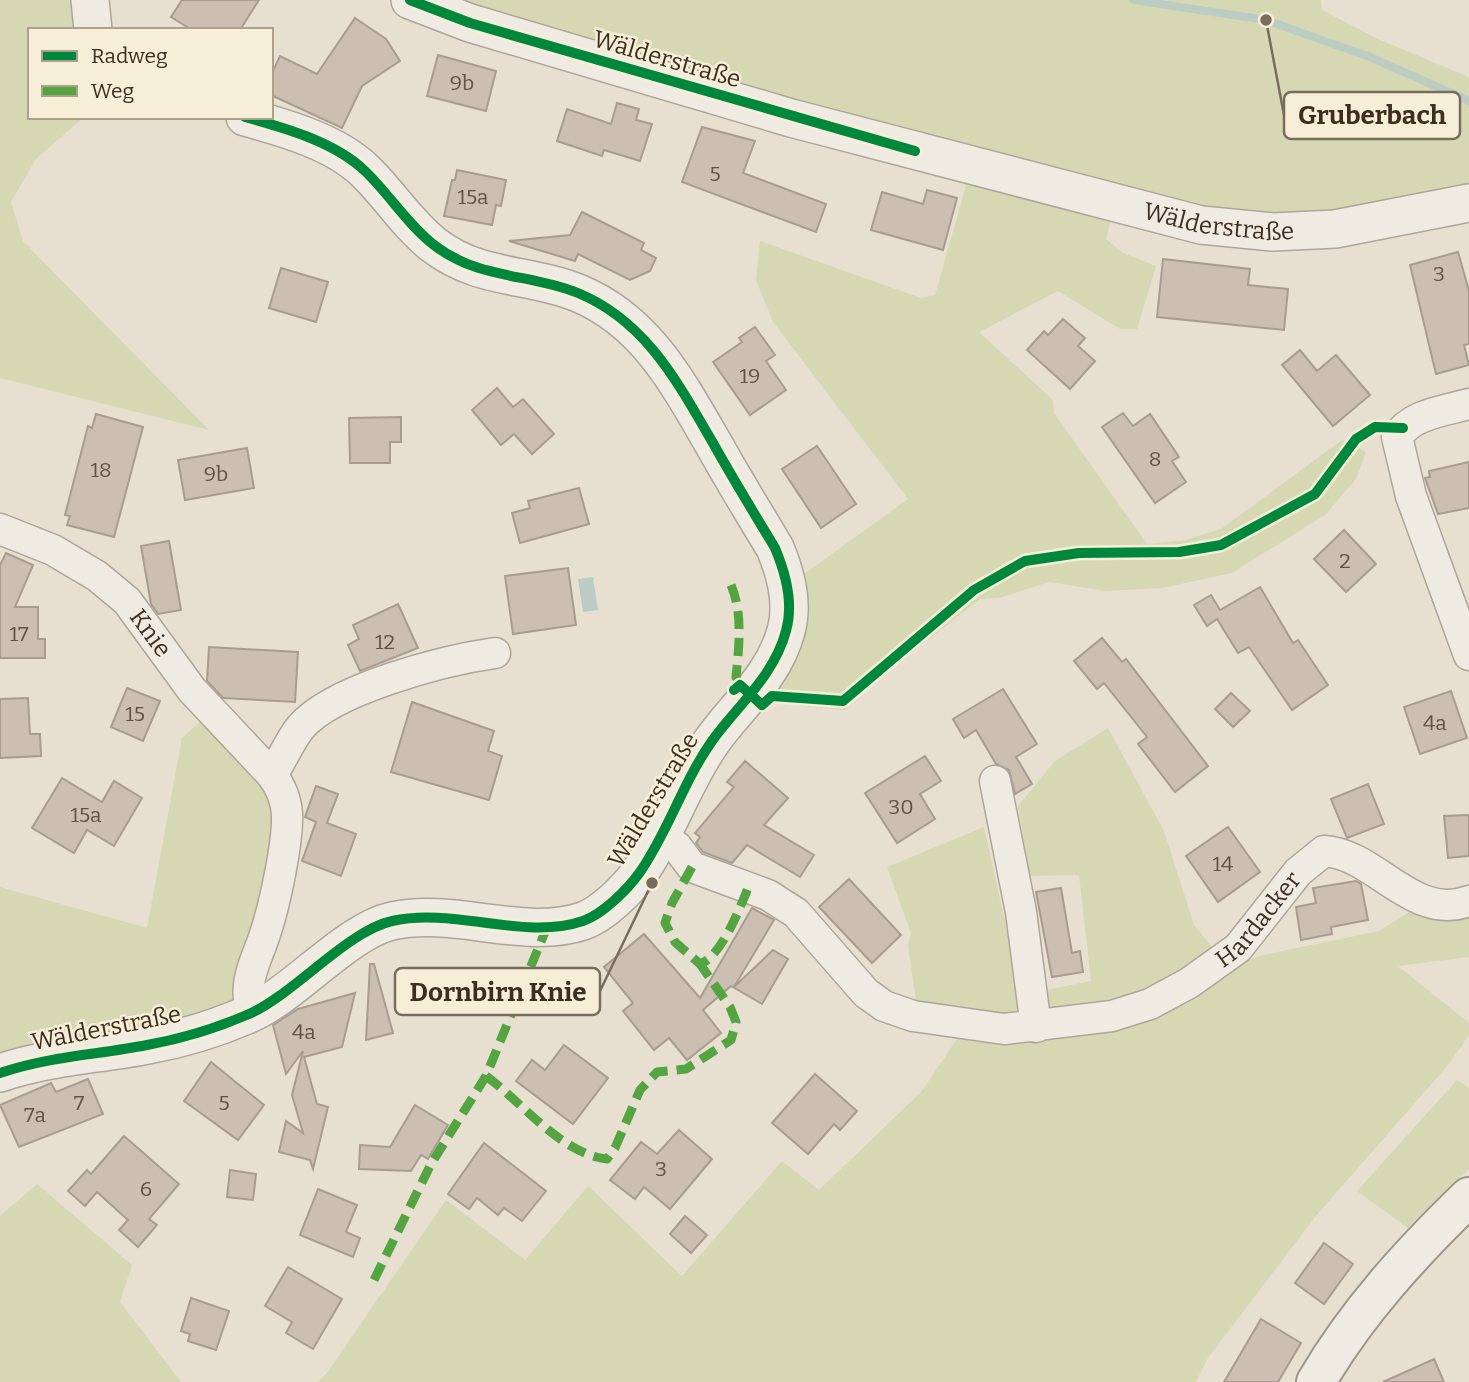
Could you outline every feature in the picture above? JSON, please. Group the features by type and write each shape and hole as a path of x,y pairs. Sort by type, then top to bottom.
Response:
{"main road":[{"path":"1316,1382 1344,1339 1402,1263 1469,1197"}],"street":[{"path":"90,0 93,28"},
{"name":"Wälderstraße","path":"410,0 470,23 791,118 1201,225 1273,232 1335,229 1469,203"},
{"name":"Wälderstraße","path":"0,1073 40,1060 157,1043 251,1013 366,933 390,921 423,917 540,927 585,921 613,900 639,873 712,742 772,666 787,630 787,574 775,548 664,361 611,309 575,292 498,275 456,259 432,243 364,170 342,154 252,119"},
{"path":"1469,404 1421,417 1403,428 1397,437 1405,475 1469,655"},
{"name":"Knie","path":"0,529 53,550 97,576 127,601 192,690 272,775 282,790 287,816 272,914 249,975 247,995 251,1013"},
{"path":"272,775 300,728 337,700 440,665 495,653"},
{"path":"995,781 1003,810 1021,912 1036,1027"},
{"name":"Hardacker","path":"661,835 677,847 692,867 768,895 796,913 866,993 884,1006 913,1016 978,1028 1036,1027 1112,1016 1150,1004 1189,983 1238,948 1298,872 1324,851 1349,858 1436,905 1457,906 1469,901"}],"green space":[{"path":"0,0 89,0 91,28 28,28 28,119 82,119 36,159 11,202 23,241 209,430 0,378"},
{"path":"416,0 1321,0 1322,10 1378,39 1469,77 1469,201 1334,226 1115,202 1106,239 1123,253 1156,266 1137,329 1120,329 1058,291 979,332 1053,400 1054,413 1147,544 1185,540 1221,529 1342,440 1366,452 1356,479 1325,515 1232,573 1162,588 1105,591 1049,582 999,598 980,599 869,686 845,710 801,706 763,692 800,577 908,499 773,322 756,280 760,241 921,298 935,295 972,164"},
{"path":"201,721 220,733 277,804 253,946 238,1005 0,1063 0,887 147,928 182,738"},
{"path":"1108,728 1164,831 1194,925 1216,952 1150,995 1044,1017 1041,991 1091,981 1079,875 1030,876 1018,806 1055,761"},
{"path":"984,827 1024,1006 1009,1020 917,1007 908,946 911,933 887,867"},
{"path":"1414,909 1469,910 1469,957 1398,966 1469,1023 1469,1035 1449,1064 1315,1217 1208,1358 1196,1382 318,1382 327,1373 446,1200 525,1260 588,1186 682,1276 782,1161 819,1190 921,1092 959,1036 998,1040 1263,955 1379,931"},
{"path":"1457,1080 1469,1088 1469,1169 1408,1228 1357,1191"},
{"path":"37,1184 132,1265 120,1302 181,1382 0,1382 0,1216"}],"shaded area":[{"path":"593,577 598,610 583,612 578,579"}],"building":[{"path":"182,0 259,0 241,28 189,28 171,17"},
{"path":"355,18 386,39 400,61 362,86 342,128 273,96 273,71 280,56 317,74"},
{"path":"438,55 496,71 486,111 427,96"},
{"path":"617,103 639,109 636,120 652,124 640,161 604,150 602,156 557,141 567,109 611,124"},
{"path":"702,127 755,141 743,173 826,204 816,232 682,182"},
{"path":"457,170 506,180 501,206 496,205 492,225 444,216"},
{"path":"927,190 957,198 943,250 871,230 882,192 923,204"},
{"path":"582,212 644,243 641,250 656,258 650,271 630,280 578,254 575,261 509,241 570,235"},
{"path":"1458,252 1469,291 1469,344 1464,345 1469,365 1436,374 1410,265"},
{"path":"1163,259 1250,269 1248,285 1288,289 1284,330 1157,317"},
{"path":"281,268 328,282 316,322 269,308"},
{"path":"1063,319 1085,338 1078,346 1095,361 1070,389 1027,350 1044,331 1048,335"},
{"path":"755,327 775,355 766,361 786,390 750,415 713,362 742,342 739,338"},
{"path":"1300,350 1317,371 1336,355 1370,395 1333,426 1282,365"},
{"path":"497,388 513,407 523,399 554,434 532,454 514,434 501,445 472,410"},
{"path":"1123,413 1133,426 1150,414 1179,457 1172,461 1186,482 1155,503 1102,427"},
{"path":"96,414 143,427 114,537 67,525 70,516 65,515 88,426 92,428"},
{"path":"401,417 401,442 390,442 390,463 350,463 349,418"},
{"path":"817,446 856,504 821,528 782,469"},
{"path":"247,448 254,488 185,500 178,460"},
{"path":"1469,462 1469,508 1438,514 1425,478 1430,477 1429,471"},
{"path":"579,488 589,524 520,543 512,513 530,508 528,501"},
{"path":"1344,530 1376,564 1346,592 1314,559"},
{"path":"169,541 181,610 158,614 151,604 141,546"},
{"path":"6,553 33,565 15,607 38,607 38,639 45,639 45,658 0,658 0,565"},
{"path":"568,568 576,625 513,634 505,576"},
{"path":"1260,587 1293,643 1298,640 1328,685 1292,710 1249,647 1238,653 1217,619 1207,626 1194,605 1211,595 1220,610"},
{"path":"398,604 418,648 360,671 348,645 359,639 353,625"},
{"path":"1102,638 1122,662 1126,659 1208,766 1175,792 1138,744 1147,737 1104,683 1097,689 1074,661"},
{"path":"209,647 298,652 295,702 223,698 207,681"},
{"path":"127,688 160,701 143,741 111,727"},
{"path":"1003,689 1037,744 1016,757 1032,784 1015,794 1009,770 996,764 976,730 964,738 953,719"},
{"path":"1451,691 1467,738 1420,754 1404,707"},
{"path":"1231,693 1250,711 1233,727 1215,709"},
{"path":"28,698 30,734 40,734 41,756 0,758 0,699"},
{"path":"412,702 494,731 488,751 502,756 489,800 391,772"},
{"path":"925,756 941,781 920,794 935,819 897,843 865,793"},
{"path":"745,761 788,798 764,825 814,855 800,877 747,845 732,863 703,852 696,843 700,837 695,833 734,787 727,782"},
{"path":"62,778 102,802 114,781 142,798 114,846 87,830 74,853 32,828"},
{"path":"1368,784 1384,824 1347,838 1331,799"},
{"path":"316,786 338,794 327,823 356,834 341,876 302,861 316,822 305,817"},
{"path":"1469,815 1469,856 1448,858 1444,816"},
{"path":"1228,827 1260,872 1218,902 1186,856"},
{"path":"849,879 901,935 872,963 819,907"},
{"path":"1356,881 1361,884 1368,920 1331,927 1332,934 1301,940 1296,907 1316,903 1313,888"},
{"path":"1061,888 1072,953 1080,951 1083,972 1052,977 1036,892"},
{"path":"752,908 774,920 734,987 773,950 788,959 762,1004 731,986 703,1010 721,1033 687,1060 669,1038 654,1050 623,1011 633,1003 604,967 644,934 700,998"},
{"path":"370,964 374,964 393,1033 366,1040"},
{"path":"355,993 342,1047 304,1057 317,1104 328,1107 313,1169 310,1160 279,1152 286,1121 303,1133 292,1095 303,1051 286,1074 273,1025 298,1009"},
{"path":"564,1045 608,1078 573,1124 516,1081 532,1060 545,1070"},
{"path":"211,1062 264,1105 238,1140 184,1101"},
{"path":"815,1074 857,1111 840,1130 834,1124 808,1154 772,1123"},
{"path":"88,1079 103,1114 19,1147 0,1105 51,1083 56,1092"},
{"path":"415,1105 448,1125 428,1159 421,1155 411,1171 359,1169 360,1145 390,1147"},
{"path":"679,1130 712,1159 670,1209 644,1187 635,1199 610,1180 641,1142 657,1154"},
{"path":"124,1136 179,1184 149,1219 157,1225 138,1247 119,1230 128,1220 97,1192 85,1206 68,1191 87,1170 91,1174"},
{"path":"484,1143 546,1191 522,1221 504,1208 498,1215 477,1198 469,1209 448,1194"},
{"path":"230,1170 256,1174 253,1200 227,1197"},
{"path":"318,1189 357,1205 346,1232 360,1238 353,1257 300,1235"},
{"path":"685,1216 707,1235 691,1253 670,1234"},
{"path":"1324,1243 1353,1264 1324,1304 1295,1283"},
{"path":"288,1267 342,1299 313,1349 286,1333 292,1322 265,1306"},
{"path":"191,1298 229,1311 216,1350 188,1341 190,1334 181,1331"},
{"path":"1261,1319 1301,1343 1278,1382 1224,1382"},
{"path":"1434,1359 1444,1382 1383,1382"}],"waterway":[{"path":"1134,0 1266,20 1370,57 1469,101"}],"marked path":[{"path":"731,585 739,619 736,677 740,685"},
{"path":"692,867 672,903 665,923 675,942 700,964 708,960 722,942 748,888"},
{"path":"374,1280 431,1164 486,1076 547,927"},
{"path":"486,1076 574,1148 607,1159 615,1148 640,1090 657,1072 686,1069 731,1040 736,1022 730,1007 700,964"}],"cycle path":[{"path":"410,0 470,23 915,151"},
{"path":"0,1073 55,1059 173,1040 237,1019 284,993 357,937 392,921 440,918 537,927 560,926 591,918 629,886 640,872 702,757 764,676 786,631 788,589 775,548 687,398 658,356 641,337 602,305 578,293 486,270 451,256 425,237 374,180 353,161 309,137 252,119"},
{"path":"734,690 740,685 762,705 772,696 843,701 974,590 1025,561 1079,553 1179,552 1221,545 1315,494 1356,439 1375,427 1403,428"}],"place":[{"name":"Gruberbach","path":"1266,20"},
{"name":"Dornbirn Knie","path":"652,883"}]}
